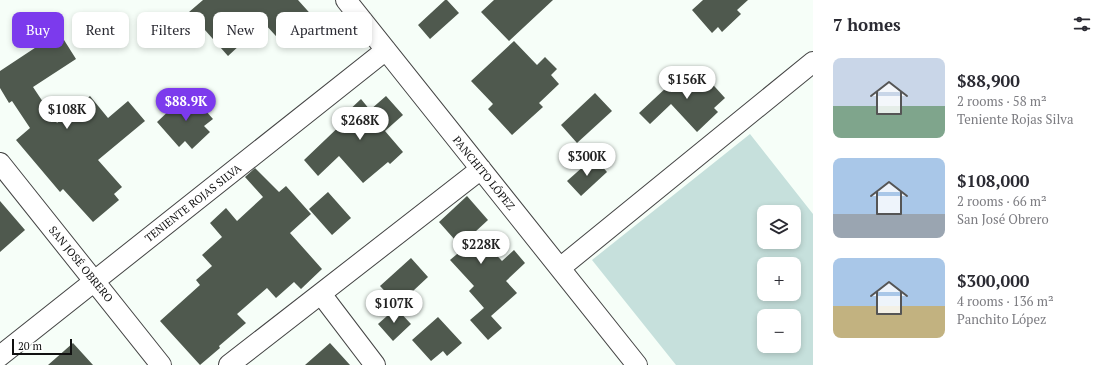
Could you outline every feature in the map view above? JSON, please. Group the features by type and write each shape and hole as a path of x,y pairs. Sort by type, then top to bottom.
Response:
{"street":[{"name":"PANCHITO LÓPEZ","path":"346,0 638,365"},
{"name":"TENIENTE ROJAS SILVA","path":"0,356 386,50"},
{"path":"560,268 813,62"},
{"name":"SAN JOSÉ OBRERO","path":"0,163 161,365"},
{"path":"229,365 481,169"},
{"path":"321,294 375,365"}],"shaded area":[{"path":"750,134 813,214 813,365 676,365 592,260"}],"building":[{"path":"203,0 298,0 309,12 276,12 276,36 268,27 268,12 213,12 213,39 205,30 205,12 189,12"},
{"path":"445,0 447,0 459,13 430,39 418,25"},
{"path":"494,0 553,0 509,41 481,12"},
{"path":"703,0 748,0 737,10 741,14 722,32 718,27 712,33 692,10"},
{"path":"64,40 76,59 33,87 57,123 90,96 108,118 128,101 145,121 98,160 122,187 114,194 119,200 93,222 63,189 60,192 16,140 30,128 12,101 9,103 0,88 0,71 35,48 64,48"},
{"path":"514,41 537,65 545,57 557,69 551,75 559,84 539,103 543,107 512,135 488,109 493,104 471,81"},
{"path":"221,48 237,48 228,56"},
{"path":"696,66 725,98 714,108 718,112 697,132 671,104 650,124 639,113 682,73 685,76"},
{"path":"189,92 213,119 204,126 210,132 192,149 185,141 179,147 157,122"},
{"path":"595,93 612,111 577,143 561,125"},
{"path":"386,96 403,115 385,131 403,152 390,164 388,162 363,183 339,156 318,176 304,160 348,118 345,114 361,99 370,110"},
{"path":"594,157 607,172 581,196 567,181"},
{"path":"255,168 279,192 286,186 311,214 290,233 322,269 301,289 294,282 276,298 267,288 237,314 246,323 219,346 220,348 200,365 160,321 200,285 196,280 212,266 202,255 222,237 210,223 226,208 237,221 263,197 245,177"},
{"path":"328,192 351,218 332,235 309,209"},
{"path":"467,196 488,220 475,232 502,261 514,250 525,263 506,281 517,293 491,316 502,328 488,340 470,320 484,308 469,291 474,286 450,260 463,249 439,222"},
{"path":"0,201 25,230 0,252"},
{"path":"411,258 428,277 398,305 380,286"},
{"path":"396,308 411,324 393,341 378,324"},
{"path":"438,317 462,343 447,356 443,351 431,361 412,340"},
{"path":"73,343 93,365 48,365"},
{"path":"330,343 350,365 305,365"}]}
